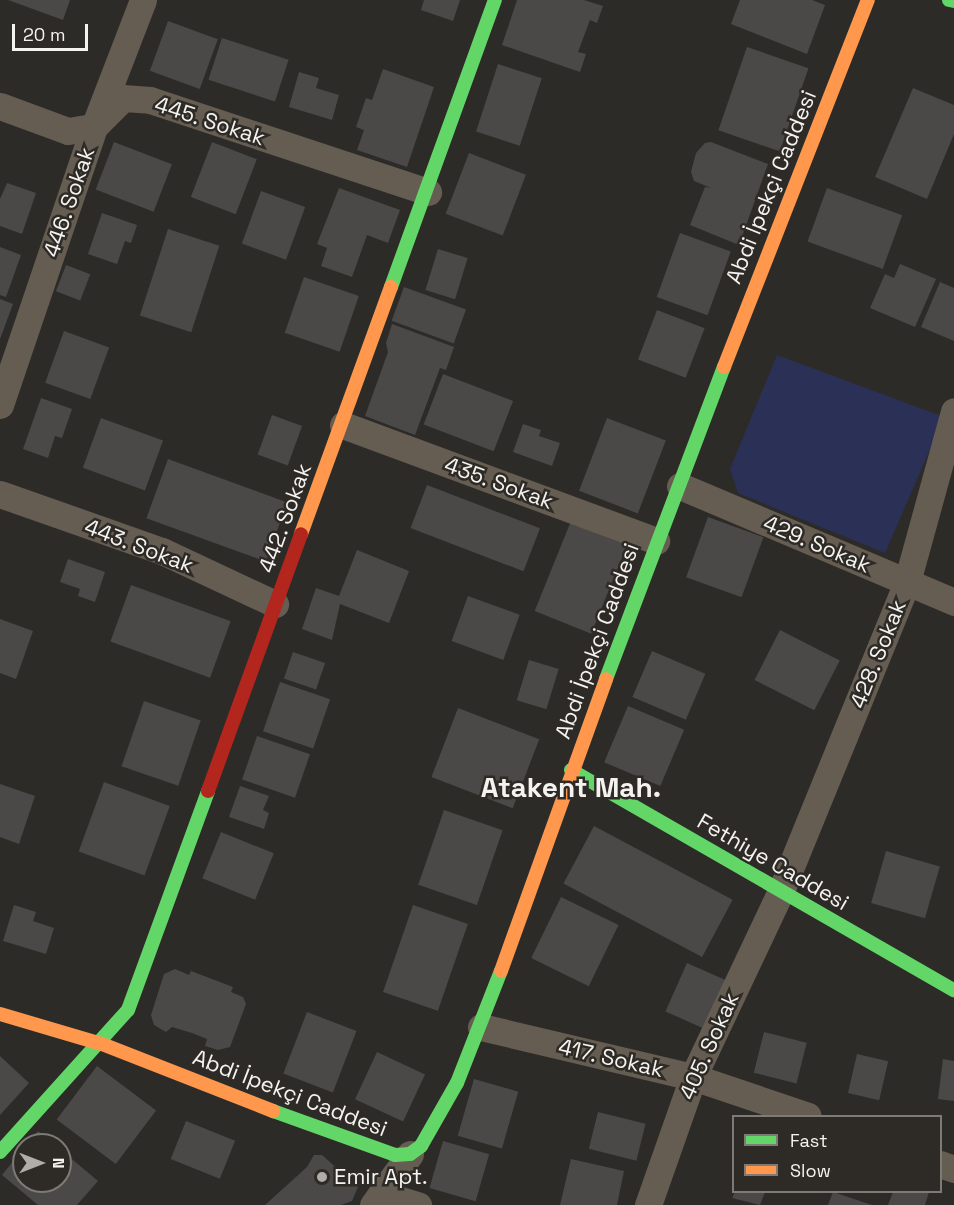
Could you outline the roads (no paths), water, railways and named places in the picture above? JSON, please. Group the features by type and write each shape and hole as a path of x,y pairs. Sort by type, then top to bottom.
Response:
{"street":[{"name":"446. Sokak","path":"0,405 94,127 143,0"},
{"name":"442. Sokak","path":"0,1152 102,1044 128,1010 428,192 495,0"},
{"name":"Abdi İpekçi Caddesi","path":"0,1014 102,1044 326,1132 395,1155 410,1154 421,1146 457,1083 481,1027 571,770 656,542 680,486 733,338 868,0"},
{"path":"949,0 954,2"},
{"name":"445. Sokak","path":"94,127 123,98 150,100 428,192"},
{"path":"0,106 68,131 94,127"},
{"name":"428. Sokak","path":"781,891 907,582 953,418"},
{"name":"435. Sokak","path":"343,425 656,542"},
{"name":"429. Sokak","path":"680,486 954,602"},
{"name":"443. Sokak","path":"0,494 162,551 275,604"},
{"name":"Fethiye Caddesi","path":"571,770 954,990"},
{"name":"405. Sokak","path":"648,1205 693,1077 781,891"},
{"name":"417. Sokak","path":"481,1027 693,1077 805,1115"},
{"path":"410,1154 379,1201 418,1205"}],"place":[{"name":"Emir Apt.","path":"322,1177"}],"district":[{"name":"Atakent Mah.","path":"571,787"}]}
